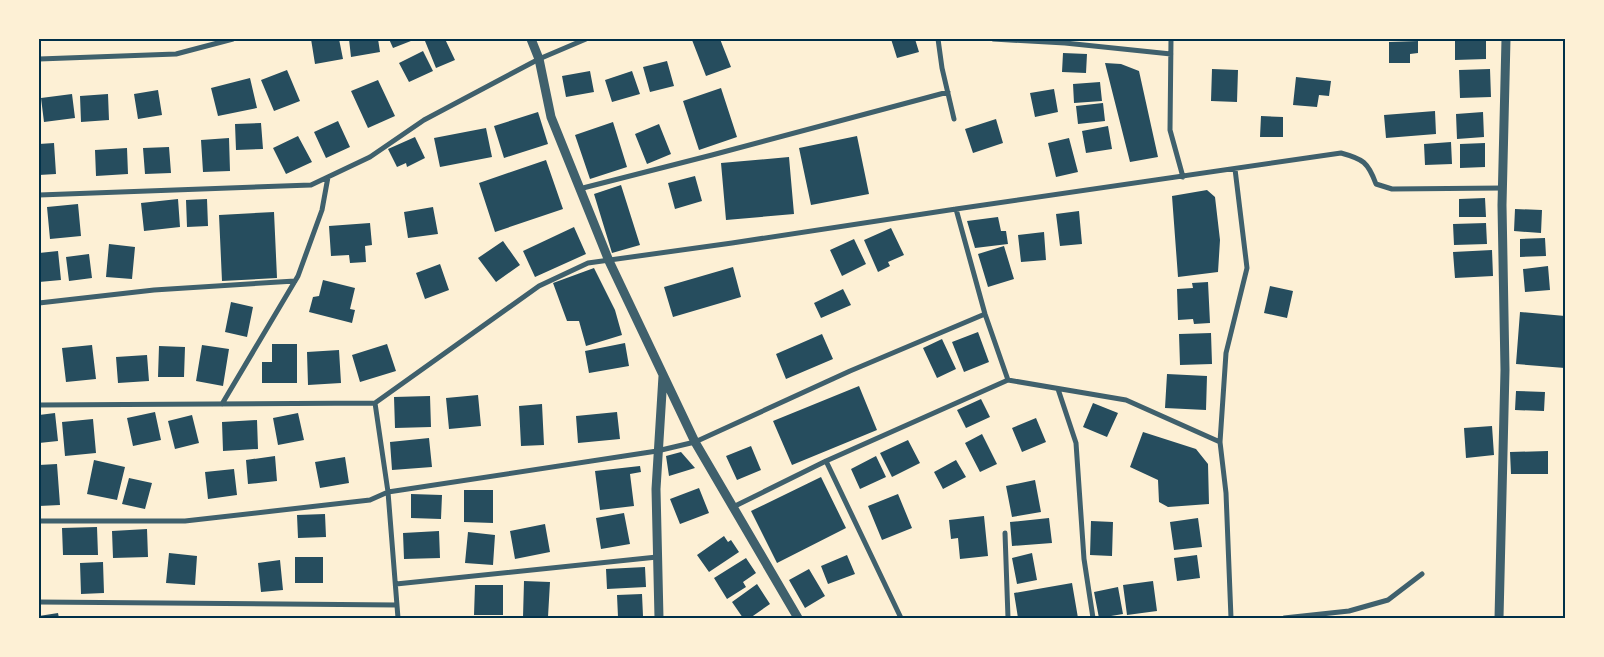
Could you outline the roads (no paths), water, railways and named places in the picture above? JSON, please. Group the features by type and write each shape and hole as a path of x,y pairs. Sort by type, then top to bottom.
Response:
{"street":[{"path":"39,59 176,54 233,39"},
{"path":"531,39 539,59 552,117 608,261 695,442 798,618"},
{"path":"39,195 311,185 370,157 424,120 539,59 586,39"},
{"path":"938,39 942,68 954,119"},
{"path":"993,39 1064,43 1171,54"},
{"path":"1171,39 1170,130 1183,177"},
{"path":"1500,618 1505,370 1503,188 1506,39"},
{"path":"579,189 948,92"},
{"path":"39,405 375,403 539,286 588,263 1341,153 1360,159 1371,169 1376,184 1392,190 1503,188"},
{"path":"1231,618 1226,494 1220,442 1226,354 1247,268 1234,169"},
{"path":"222,404 295,281 322,210 328,177"},
{"path":"956,209 984,314 1008,380"},
{"path":"39,303 154,290 295,281"},
{"path":"39,521 185,520 370,500 388,492 657,450 695,442 850,371 984,314"},
{"path":"658,618 656,489 663,374"},
{"path":"733,507 826,461 1008,380 1126,400 1220,442"},
{"path":"1058,389 1076,443 1084,558 1092,618"},
{"path":"375,403 388,492 398,618"},
{"path":"826,461 900,618"},
{"path":"1005,533 1008,618"},
{"path":"396,584 657,557"},
{"path":"1284,618 1350,611 1388,600 1422,574"},
{"path":"39,602 397,604"}]}
